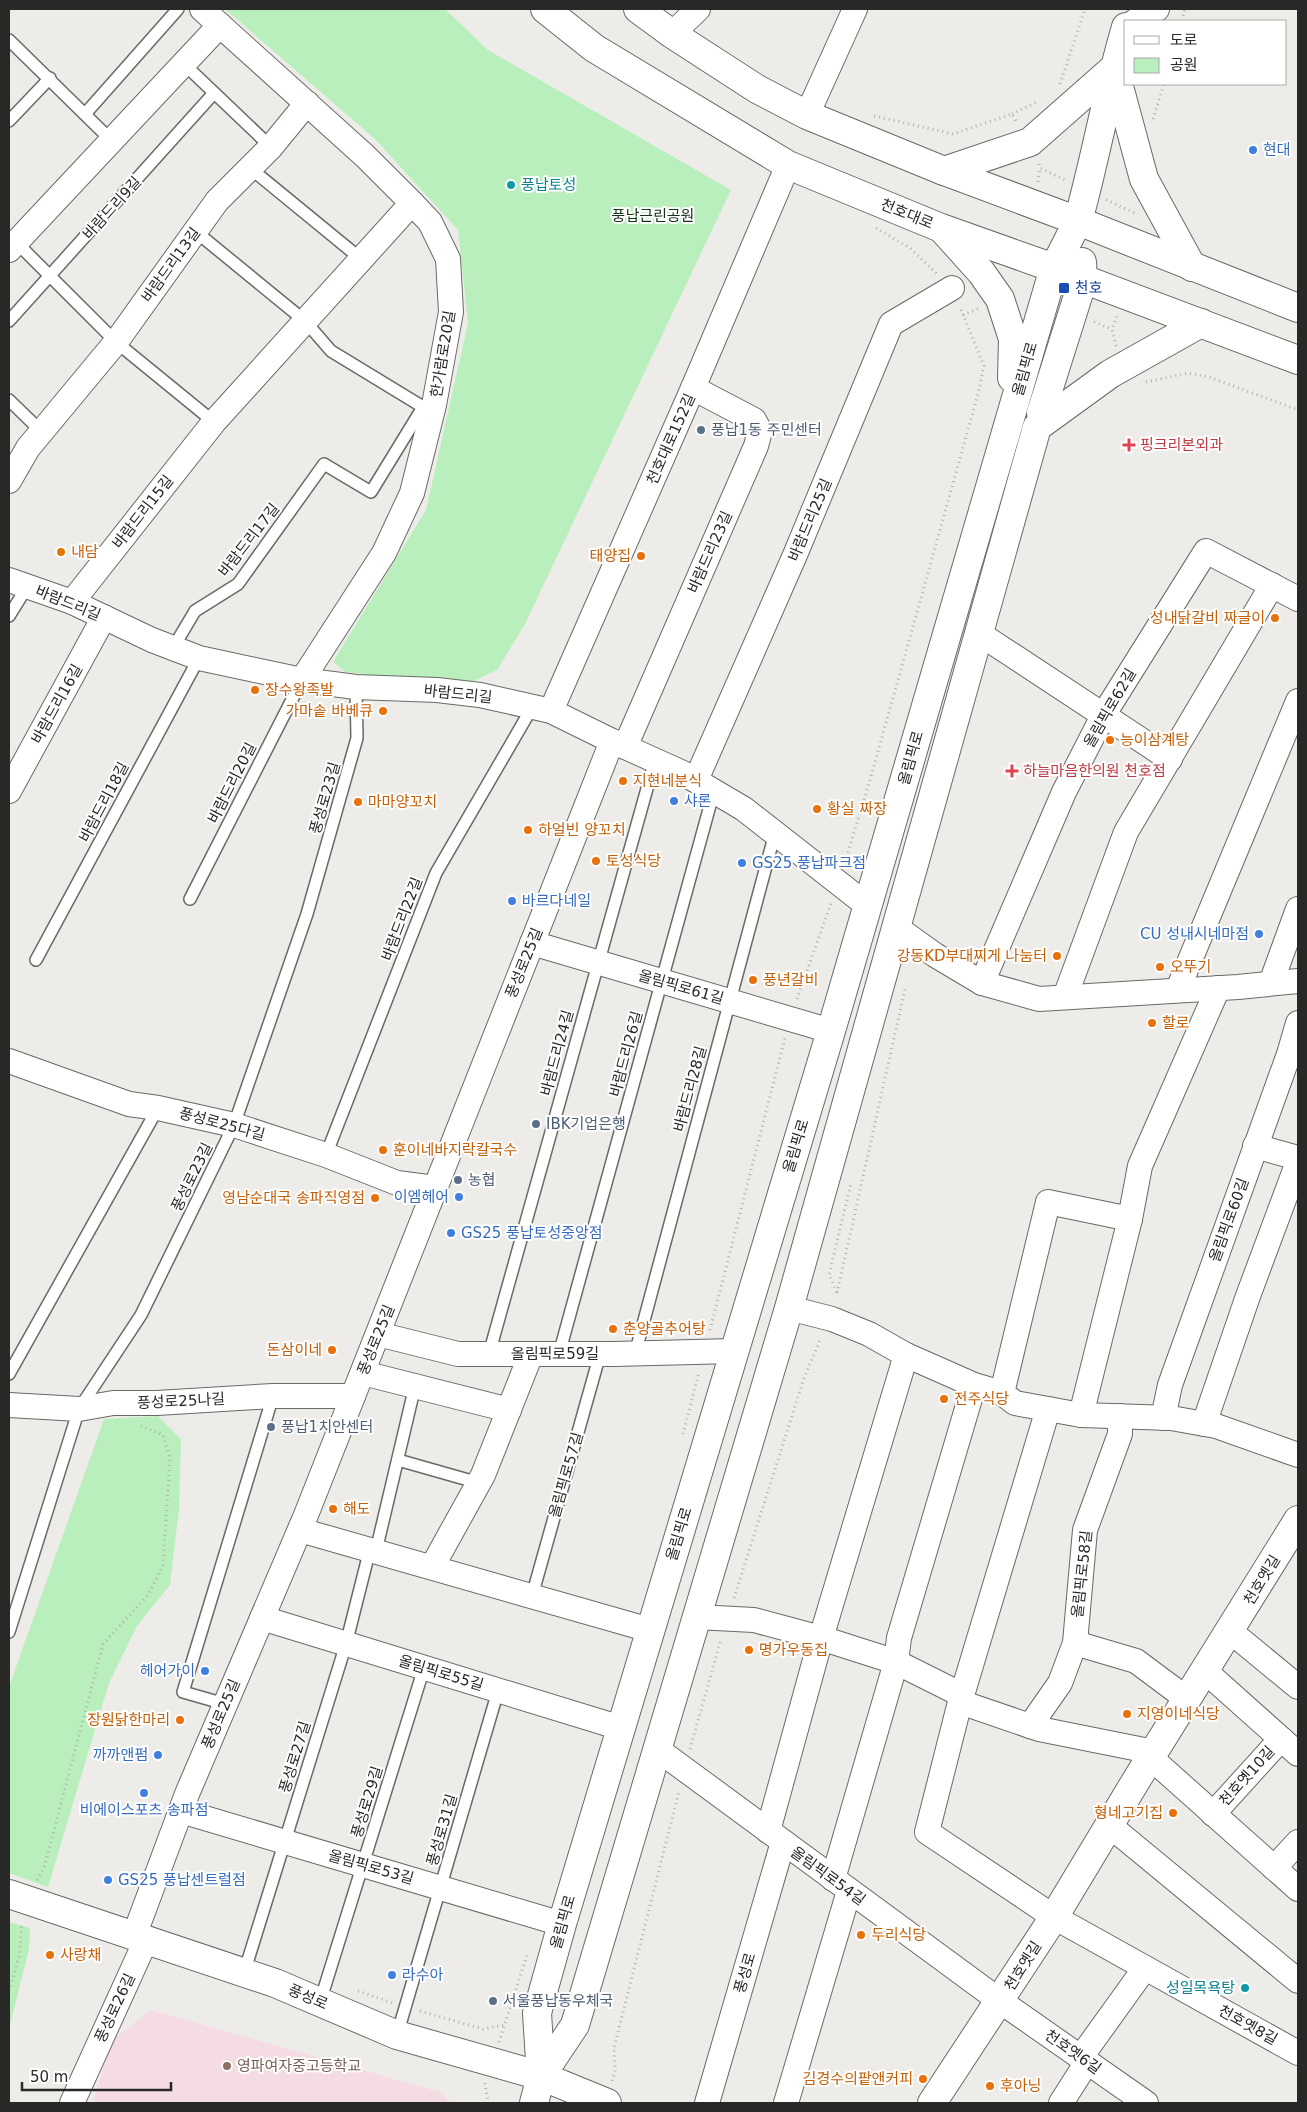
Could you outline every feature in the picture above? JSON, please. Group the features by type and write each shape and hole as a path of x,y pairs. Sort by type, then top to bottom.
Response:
{"main road":[{"name":"천호대로","path":"545,9 594,48 788,165 942,228 1298,360"},
{"path":"638,9 672,34 757,88 807,116 1298,308"},
{"name":"올림픽로","path":"534,2103 541,2076 537,2013 550,1920 621,1728 868,906 1054,268 1078,221 1093,165 1114,68 1124,34"},
{"path":"944,171 1030,142 1114,68 1144,179 1192,266"},
{"name":"올림픽로","path":"541,2076 575,2025 789,1308 1039,420 1083,280 1078,221"},
{"path":"942,228 981,272 1000,299 1013,339 1011,418"},
{"path":"1026,364 1035,358 1041,358 1046,365 1047,370 1037,405 1039,420 1110,374 1201,323"},
{"name":"천호옛길","path":"932,2103 1054,1917 1152,1755 1296,1527"},
{"name":"풍성로","path":"17,1897 275,1983 397,2035 541,2076 606,2103"}],"street":[{"name":"한가람로20길","path":"202,9 365,156 412,203 430,222 448,259 451,312 428,409 412,492 384,553 302,680"},
{"path":"672,34 698,9"},
{"path":"807,116 855,9"},
{"path":"1137,20 1157,9"},
{"path":"12,246 220,25"},
{"name":"바람드리13길","path":"9,481 28,448 116,342 217,201 271,147 307,103"},
{"name":"천호대로152길","path":"542,708 693,388 788,165"},
{"name":"바람드리15길","path":"72,602 214,422 412,203"},
{"name":"바람드리25길","path":"705,786 795,555 891,324 952,288"},
{"name":"바람드리23길","path":"618,744 756,446 760,431 754,420 693,388"},
{"name":"올림픽로62길","path":"982,983 1064,792 1104,714 1206,551 1272,585"},
{"name":"바람드리길","path":"18,583 72,602 199,658 302,680 356,687 437,690 480,695 542,708 654,760 705,786 744,809 868,906"},
{"path":"1065,997 1126,832 1272,585 1298,599"},
{"name":"바람드리16길","path":"9,791 104,617"},
{"path":"980,634 1170,759"},
{"path":"1178,989 1298,701"},
{"name":"풍성로25길","path":"140,1938 180,1811 300,1530 532,943 618,744"},
{"path":"1270,984 1298,909"},
{"path":"896,926 935,955 982,983 1040,999 1218,988 1298,980"},
{"name":"올림픽로61길","path":"532,943 831,1030"},
{"path":"1081,1416 1130,1219 1140,1166 1218,988"},
{"name":"올림픽로60길","path":"1163,1418 1170,1384 1254,1146 1289,1054 1298,1023"},
{"name":"풍성로25다길","path":"9,1061 129,1104 158,1108 234,1125 326,1155 397,1183 436,1188"},
{"path":"1254,1146 1298,1158"},
{"path":"1204,1424 1248,1296 1298,1162"},
{"path":"1002,1393 1048,1202 1130,1219"},
{"path":"789,1308 832,1319 869,1334 906,1355 974,1384 1002,1393 1015,1403 1081,1416 1163,1418 1216,1426 1298,1455"},
{"name":"올림픽로59길","path":"378,1334 458,1354 635,1354 734,1351"},
{"path":"432,1568 479,1483 531,1354"},
{"path":"775,1836 822,1638 906,1355"},
{"path":"363,1373 509,1410"},
{"path":"786,2103 896,1662 899,1638 974,1384"},
{"name":"풍성로25나길","path":"9,1405 79,1409 114,1403 157,1403 272,1396 354,1396"},
{"path":"1048,1409 961,1699 926,1832 1054,1917"},
{"name":"올림픽로58길","path":"1030,1726 1060,1683 1075,1643 1085,1530 1120,1434 1120,1416"},
{"path":"300,1530 650,1630"},
{"name":"올림픽로55길","path":"262,1618 621,1728"},
{"path":"696,1618 754,1620 822,1638 896,1662 961,1699 1030,1726 1152,1755"},
{"path":"1230,1631 1298,1687"},
{"path":"1075,1643 1136,1661 1188,1699"},
{"path":"1205,1671 1290,1747"},
{"name":"천호옛10길","path":"1213,1814 1290,1747"},
{"name":"올림픽로54길","path":"657,1750 1000,2002"},
{"name":"천호옛10길","path":"1152,1755 1213,1814 1298,1889"},
{"name":"올림픽로53길","path":"180,1811 550,1920"},
{"path":"1109,1825 1298,1981"},
{"name":"풍성로","path":"707,2103 775,1836"},
{"path":"1274,1868 1298,1842"},
{"name":"천호옛8길","path":"1054,1917 1298,2053"},
{"name":"풍성로26길","path":"72,2103 140,1938"},
{"path":"1061,2103 1084,2060 1145,1968"},
{"name":"천호옛6길","path":"1000,2002 1146,2103"}],"lane":[{"path":"85,114 178,9"},
{"path":"9,40 50,78 112,141"},
{"path":"184,64 271,147"},
{"path":"9,121 50,78"},
{"name":"바람드리9길","path":"9,321 214,94"},
{"path":"250,168 361,259"},
{"path":"196,231 305,322 332,351 428,409"},
{"path":"12,246 50,277 116,342 214,422"},
{"path":"9,400 42,432"},
{"name":"바람드리17길","path":"173,648 195,611 238,584 324,464 371,492 428,409"},
{"path":"9,616 18,583"},
{"name":"바람드리18길","path":"36,960 199,658"},
{"name":"바람드리20길","path":"190,899 302,680"},
{"name":"풍성로23길","path":"9,1632 79,1409 141,1315 234,1125 307,914 357,738 356,687"},
{"name":"바람드리22길","path":"326,1155 436,873 542,708"},
{"name":"바람드리24길","path":"489,1354 654,760"},
{"name":"바람드리26길","path":"559,1354 661,980 705,786"},
{"name":"바람드리28길","path":"635,1354 774,833"},
{"path":"9,1374 158,1108"},
{"name":"올림픽로57길","path":"532,1596 600,1354"},
{"name":"풍성로27길","path":"244,1972 346,1644 398,1460 415,1386"},
{"path":"225,1704 183,1692 272,1396"},
{"path":"398,1460 479,1483"},
{"name":"풍성로29길","path":"320,2002 424,1668"},
{"name":"풍성로31길","path":"397,2035 442,1888 498,1690"}],"path":[{"path":"1057,92 1085,9"},
{"path":"1012,114 1039,101"},
{"path":"682,1437 790,1018 838,883 870,780 978,394 984,366 952,288 910,248 868,224"},
{"path":"963,315 988,305"},
{"path":"1117,317 1112,329 1118,351"},
{"path":"1098,323 1112,329"},
{"path":"1141,383 1189,373 1210,377 1298,410"},
{"path":"836,1298 906,983"},
{"path":"606,2103 616,2071 614,2048 684,1770 727,1619 804,1378 822,1335"},
{"path":"9,1991 19,1957 17,1897 44,1868 103,1644 148,1595 163,1566 170,1458 163,1435 126,1422 114,1403"},
{"path":"488,2103 485,2083 492,2062 550,1920"}],"shaded area":[{"name":"영파여자중고등학교","path":"151,2010 440,2092 451,2103 93,2103 111,2041"}],"green space":[{"name":"풍납근린공원","path":"225,9 445,9 488,50 731,190 525,624 497,670 465,685 346,672 333,662 426,510 468,323 458,230 375,139"},
{"path":"158,1416 181,1439 179,1509 170,1585 137,1626 109,1683 48,1887 9,1873 9,1687 104,1419"},
{"path":"9,1922 30,1928 29,1949 9,2029"}],"place":[{"name":"현대","path":"1253,150"},
{"name":"풍납토성","path":"511,185"},
{"name":"천호","path":"1064,288"},
{"name":"풍납1동 주민센터","path":"701,430"},
{"name":"핑크리본외과","path":"1129,445"},
{"name":"내담","path":"61,552"},
{"name":"태양집","path":"641,556"},
{"name":"성내닭갈비 짜글이","path":"1275,618"},
{"name":"장수왕족발","path":"255,690"},
{"name":"가마솥 바베큐","path":"383,711"},
{"name":"능이삼계탕","path":"1110,740"},
{"name":"하늘마음한의원 천호점","path":"1012,771"},
{"name":"지현네분식","path":"623,781"},
{"name":"샤론","path":"674,801"},
{"name":"마마양꼬치","path":"358,802"},
{"name":"황실 짜장","path":"817,809"},
{"name":"하얼빈 양꼬치","path":"528,830"},
{"name":"토성식당","path":"596,861"},
{"name":"GS25 풍납파크점","path":"742,863"},
{"name":"바르다네일","path":"512,901"},
{"name":"CU 성내시네마점","path":"1259,934"},
{"name":"강동KD부대찌게 나눔터","path":"1057,956"},
{"name":"오뚜기","path":"1160,967"},
{"name":"풍년갈비","path":"753,980"},
{"name":"할로","path":"1152,1023"},
{"name":"IBK기업은행","path":"536,1124"},
{"name":"훈이네바지락칼국수","path":"383,1150"},
{"name":"농협","path":"458,1180"},
{"name":"이엠헤어","path":"459,1197"},
{"name":"영남순대국 송파직영점","path":"375,1198"},
{"name":"GS25 풍납토성중앙점","path":"451,1233"},
{"name":"춘양골추어탕","path":"613,1329"},
{"name":"돈삼이네","path":"332,1350"},
{"name":"전주식당","path":"944,1399"},
{"name":"풍납1치안센터","path":"271,1427"},
{"name":"해도","path":"333,1509"},
{"name":"명가우동집","path":"749,1650"},
{"name":"헤어가이","path":"205,1671"},
{"name":"지영이네식당","path":"1127,1714"},
{"name":"장원닭한마리","path":"180,1720"},
{"name":"까까앤펌","path":"158,1755"},
{"name":"비에이스포츠 송파점","path":"144,1793"},
{"name":"형네고기집","path":"1173,1813"},
{"name":"GS25 풍납센트럴점","path":"108,1880"},
{"name":"두리식당","path":"861,1935"},
{"name":"사랑채","path":"50,1955"},
{"name":"라수아","path":"392,1975"},
{"name":"성일목욕탕","path":"1245,1988"},
{"name":"서울풍납동우체국","path":"493,2001"},
{"name":"영파여자중고등학교","path":"227,2066"},
{"name":"김경수의팥앤커피","path":"923,2079"},
{"name":"후아닝","path":"990,2086"}]}
